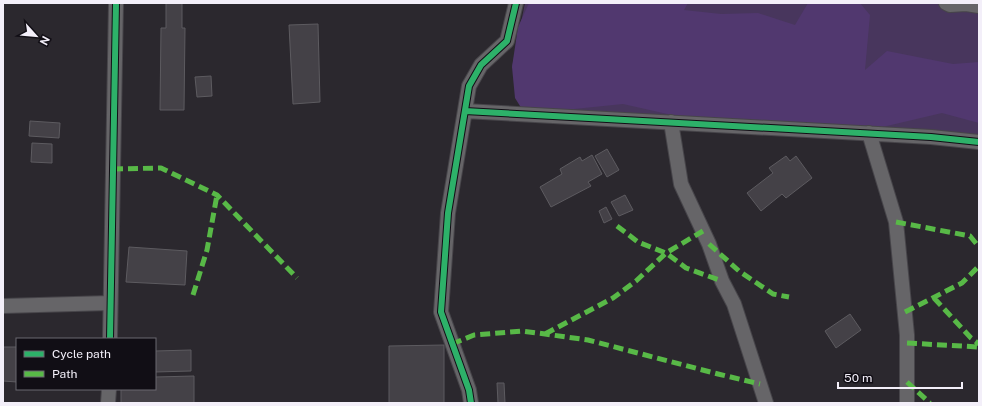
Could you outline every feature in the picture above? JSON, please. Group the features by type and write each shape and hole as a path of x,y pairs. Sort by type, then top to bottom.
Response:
{"street":[{"path":"110,338 116,3"},
{"path":"471,403 469,390 441,312 448,213 469,86 481,65 506,42 516,3"},
{"path":"946,3 950,5 966,4 979,6"},
{"path":"465,111 949,138 979,142"},
{"path":"671,122 680,184 709,244 722,281 734,304 766,403"},
{"path":"869,134 896,222 907,335 907,403"},
{"path":"3,306 110,303"},
{"path":"108,403 109,390"}],"shaded area":[{"path":"525,3 979,3 979,145 542,114 512,67"},
{"path":"529,3 688,3 684,10 721,14 758,13 795,25 808,3 860,3 870,15 865,70 887,51 953,64 979,62 979,123 942,113 857,133 712,124 623,104 525,114 515,98 512,67 518,27"}],"building":[{"path":"166,3 182,3 182,28 185,28 184,110 160,110 161,28 166,28"},
{"path":"318,24 320,102 293,104 289,25"},
{"path":"211,76 212,96 197,97 195,77"},
{"path":"30,121 60,123 59,138 29,136"},
{"path":"32,143 52,144 52,163 31,162"},
{"path":"607,149 619,170 607,177 595,156"},
{"path":"592,155 602,174 588,182 591,186 551,207 540,187 562,174 560,169 580,157 582,161"},
{"path":"786,156 790,161 796,156 812,178 786,198 782,194 761,211 747,193 773,173 769,168"},
{"path":"625,195 633,210 619,216 611,202"},
{"path":"606,207 612,219 604,223 599,211"},
{"path":"129,247 187,251 185,285 126,282"},
{"path":"850,314 861,330 836,348 825,331"},
{"path":"444,345 444,403 389,403 389,346"},
{"path":"3,347 16,347 16,382 3,381"},
{"path":"191,350 191,371 156,372 156,351"},
{"path":"194,376 194,403 121,403 121,390 156,390 156,377"},
{"path":"497,383 504,383 505,403 498,403"}],"marked path":[{"path":"113,169 161,168 217,195 297,278"},
{"path":"193,295 207,250 217,195"},
{"path":"896,222 970,236 979,247"},
{"path":"617,226 638,242 666,253 686,268 722,281"},
{"path":"545,334 613,298 636,281 666,253 703,231"},
{"path":"709,244 739,271 773,294 789,297"},
{"path":"905,312 962,283 979,266"},
{"path":"934,298 971,338 979,344"},
{"path":"452,344 474,335 522,331 588,340 760,384"},
{"path":"907,343 979,347"},
{"path":"907,382 930,403"}],"cycle path":[{"path":"110,338 116,3"},
{"path":"471,403 469,390 441,312 448,213 469,86 481,65 507,41 516,3"},
{"path":"465,111 931,137 979,142"}]}
